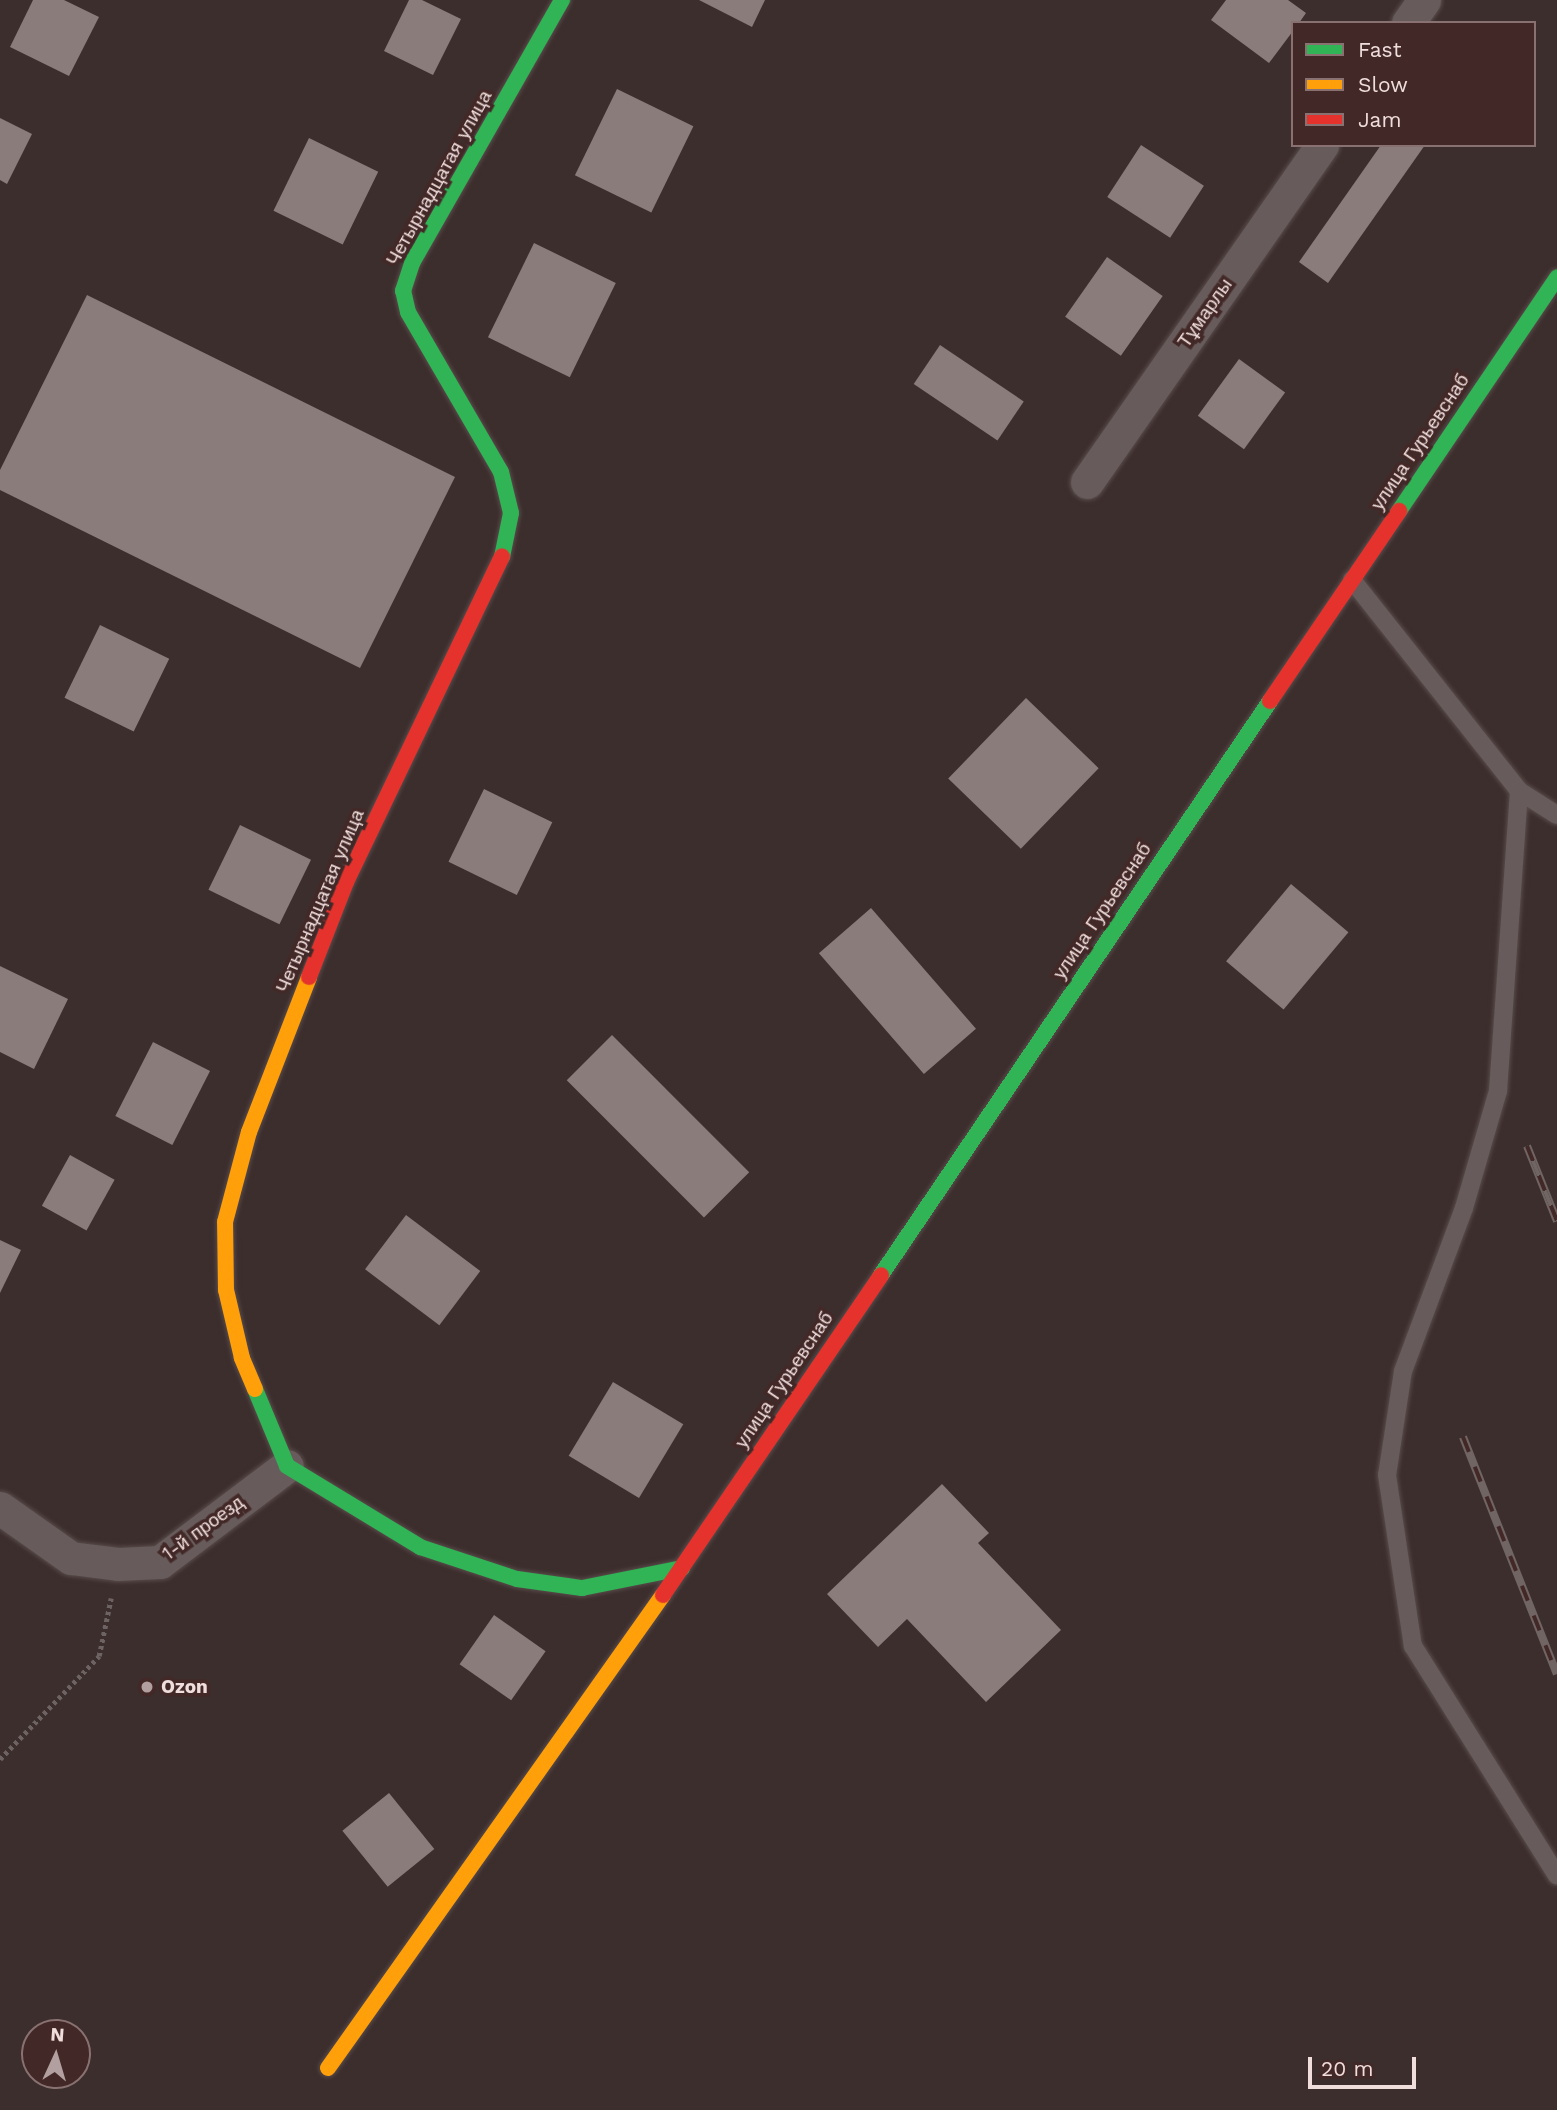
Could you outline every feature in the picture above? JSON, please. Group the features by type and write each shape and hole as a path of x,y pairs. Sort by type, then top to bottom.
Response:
{"street":[{"name":"Четырнадцатая улица","path":"286,1466 242,1358 226,1290 225,1222 249,1132 346,881 503,554 510,513 501,472 408,312 403,291 412,263 562,0"},
{"path":"1409,21 1424,0"},
{"name":"Тұмарлы","path":"1087,482 1321,147"},
{"name":"улица Гурьевснаб","path":"328,2068 682,1568 1557,278"},
{"name":"1-й проезд","path":"0,1508 71,1558 118,1564 160,1562 286,1466"},
{"path":"286,1466 420,1547 517,1579 582,1588 682,1568"}],"lane":[{"path":"1352,580 1519,791 1557,816"},
{"path":"1519,791 1499,1091 1464,1208 1403,1371 1387,1475 1413,1646 1557,1876"}],"path":[{"path":"0,1759 99,1656 118,1564"}],"building":[{"path":"33,0 64,0 99,17 69,76 10,47"},
{"path":"409,0 422,0 461,19 433,75 384,51"},
{"path":"699,0 765,0 752,27"},
{"path":"1226,0 1288,0 1306,13 1300,21 1291,21 1291,34 1269,63 1211,20"},
{"path":"617,89 693,126 651,213 575,175"},
{"path":"0,118 32,134 7,184 0,180"},
{"path":"309,138 378,172 343,245 273,211"},
{"path":"1141,145 1204,186 1170,238 1107,197"},
{"path":"1380,147 1424,147 1328,283 1299,262"},
{"path":"534,243 616,283 570,377 488,337"},
{"path":"1107,257 1163,296 1121,356 1065,317"},
{"path":"87,295 455,477 360,668 0,490 0,470"},
{"path":"940,345 1024,401 997,440 914,384"},
{"path":"1239,359 1285,393 1244,449 1198,416"},
{"path":"100,625 169,659 134,732 64,698"},
{"path":"1026,698 1099,768 1021,849 948,779"},
{"path":"484,789 552,822 517,895 448,862"},
{"path":"240,825 311,860 279,924 208,890"},
{"path":"1291,884 1348,932 1284,1010 1226,961"},
{"path":"871,908 976,1029 924,1074 819,953"},
{"path":"0,966 68,999 34,1069 0,1052"},
{"path":"612,1035 749,1172 704,1217 567,1080"},
{"path":"153,1042 210,1071 172,1145 115,1116"},
{"path":"70,1155 115,1180 86,1230 42,1206"},
{"path":"406,1215 480,1271 439,1325 365,1269"},
{"path":"0,1240 21,1250 0,1293"},
{"path":"613,1382 683,1424 639,1498 569,1456"},
{"path":"942,1484 989,1533 978,1543 1061,1630 986,1702 907,1619 878,1647 827,1594"},
{"path":"494,1615 546,1651 511,1700 460,1664"},
{"path":"389,1793 434,1849 388,1887 342,1831"}],"railway":[{"path":"1527,1146 1557,1221"},
{"path":"1463,1437 1557,1674"}],"traffic: fast":[{"path":"502,557 511,513 501,472 408,312 403,291 412,263 562,0"},
{"path":"1399,511 1557,278"},
{"path":"881,1275 1270,701"},
{"path":"255,1389 287,1466 420,1547 517,1579 582,1588 682,1568"}],"traffic: slow":[{"path":"255,1389 242,1358 226,1290 225,1222 249,1132 309,977"},
{"path":"328,2068 663,1595"}],"traffic: jam":[{"path":"1270,701 1399,511"},
{"path":"309,977 346,882 502,557"},
{"path":"663,1595 881,1275"}],"place":[{"name":"Ozon","path":"147,1687"}]}
